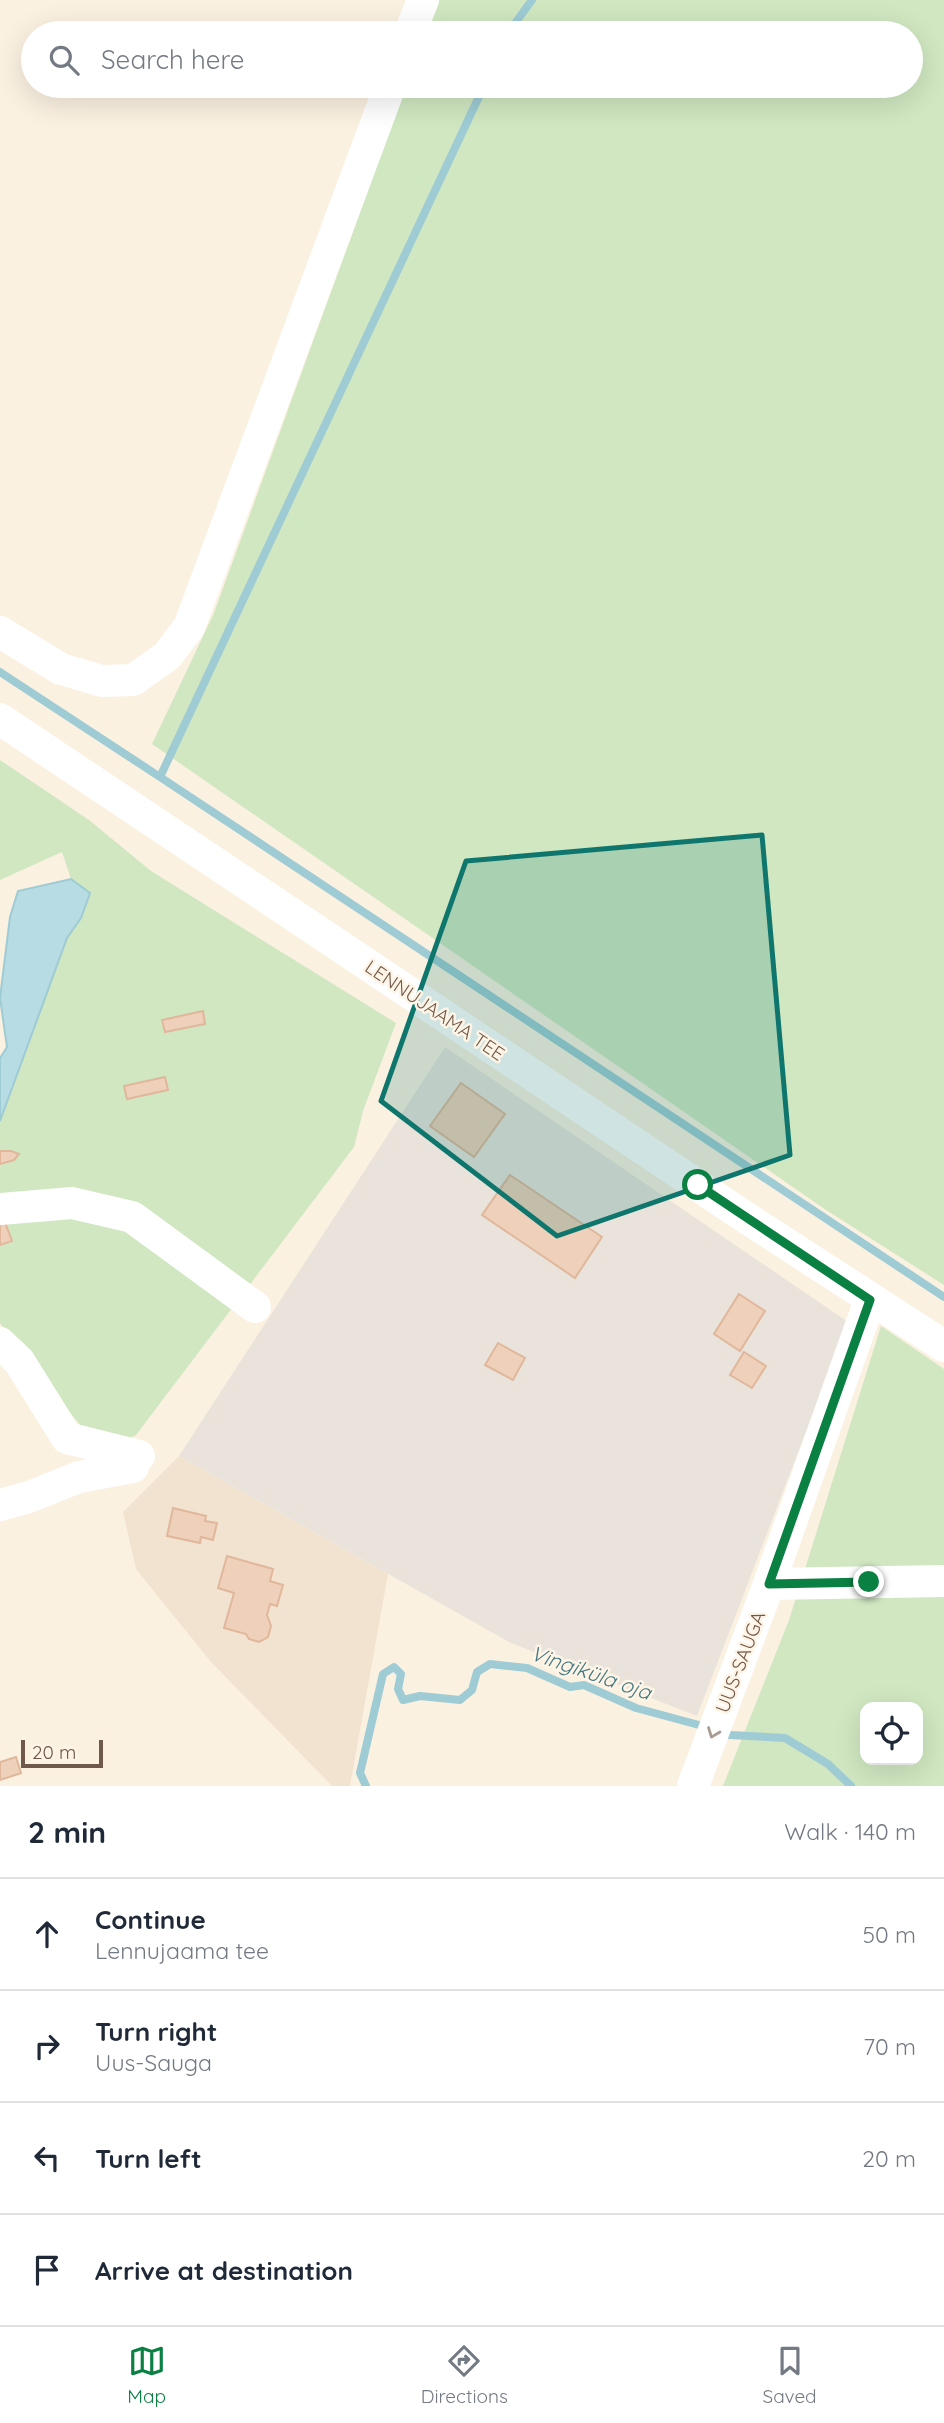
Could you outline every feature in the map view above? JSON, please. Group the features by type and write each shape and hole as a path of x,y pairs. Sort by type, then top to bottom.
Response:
{"street":[{"path":"414,21 422,0"},
{"path":"0,632 61,669 103,681 113,681 133,680 167,656 189,627 386,98"},
{"name":"LENNUJAAMA TEE","path":"0,719 870,1300 944,1346"},
{"path":"0,1209 72,1203 132,1217 255,1307"},
{"name":"UUS-SAUGA","path":"693,1786 769,1584 870,1300"},
{"path":"0,1343 19,1361 67,1438 136,1461 79,1477 29,1497 0,1505"},
{"path":"769,1584 944,1581"}],"highlighted area":[{"path":"762,835 790,1155 557,1236 381,1101 466,861"}],"shaded area":[{"path":"445,1047 848,1322 697,1716 511,1643 179,1456"},
{"path":"179,1456 388,1574 350,1786 332,1786 211,1662 136,1569 123,1512"}],"green space":[{"path":"437,0 944,0 944,1285 826,1210 152,744 214,613 402,98 923,98 923,21 429,21"},
{"path":"0,760 89,820 151,871 396,1023 363,1111 354,1147 136,1435 103,1452 29,1364 0,1323 0,1121 67,938 81,918 90,893 71,879 62,852 0,880"},
{"path":"881,1326 944,1369 944,1786 723,1786 789,1620"}],"water":[{"path":"71,879 90,893 81,918 67,938 0,1121 0,1058 7,1047 0,998 10,917 18,891"}],"building":[{"path":"203,1011 205,1024 165,1032 162,1020"},
{"path":"165,1077 168,1090 127,1099 124,1086"},
{"path":"461,1083 505,1114 474,1157 430,1126"},
{"path":"0,1151 19,1154 14,1160 0,1164"},
{"path":"510,1175 602,1237 575,1278 482,1215"},
{"path":"3,1217 12,1241 0,1245 0,1218"},
{"path":"739,1294 765,1311 740,1351 714,1334"},
{"path":"498,1343 525,1358 513,1380 485,1365"},
{"path":"744,1352 766,1366 752,1388 730,1375"},
{"path":"173,1508 206,1516 205,1521 217,1523 213,1540 201,1537 200,1543 167,1536"},
{"path":"227,1556 273,1569 270,1581 283,1585 277,1606 270,1604 267,1615 271,1626 268,1637 259,1642 249,1639 246,1634 224,1628 234,1593 218,1588"},
{"path":"16,1757 21,1773 0,1780 0,1762"}],"waterway":[{"path":"517,21 532,0"},
{"path":"478,98 160,777 944,1297"},
{"path":"0,672 160,777"},
{"name":"Vingiküla oja","path":"366,1786 360,1773 383,1674 394,1667 401,1674 398,1689 403,1700 420,1696 460,1700 472,1690 477,1672 490,1664 527,1668 570,1687 584,1685 636,1708 699,1725"},
{"path":"730,1735 785,1738 828,1764 851,1786"}],"route":[{"path":"698,1185 870,1300 769,1584 869,1582"}]}
